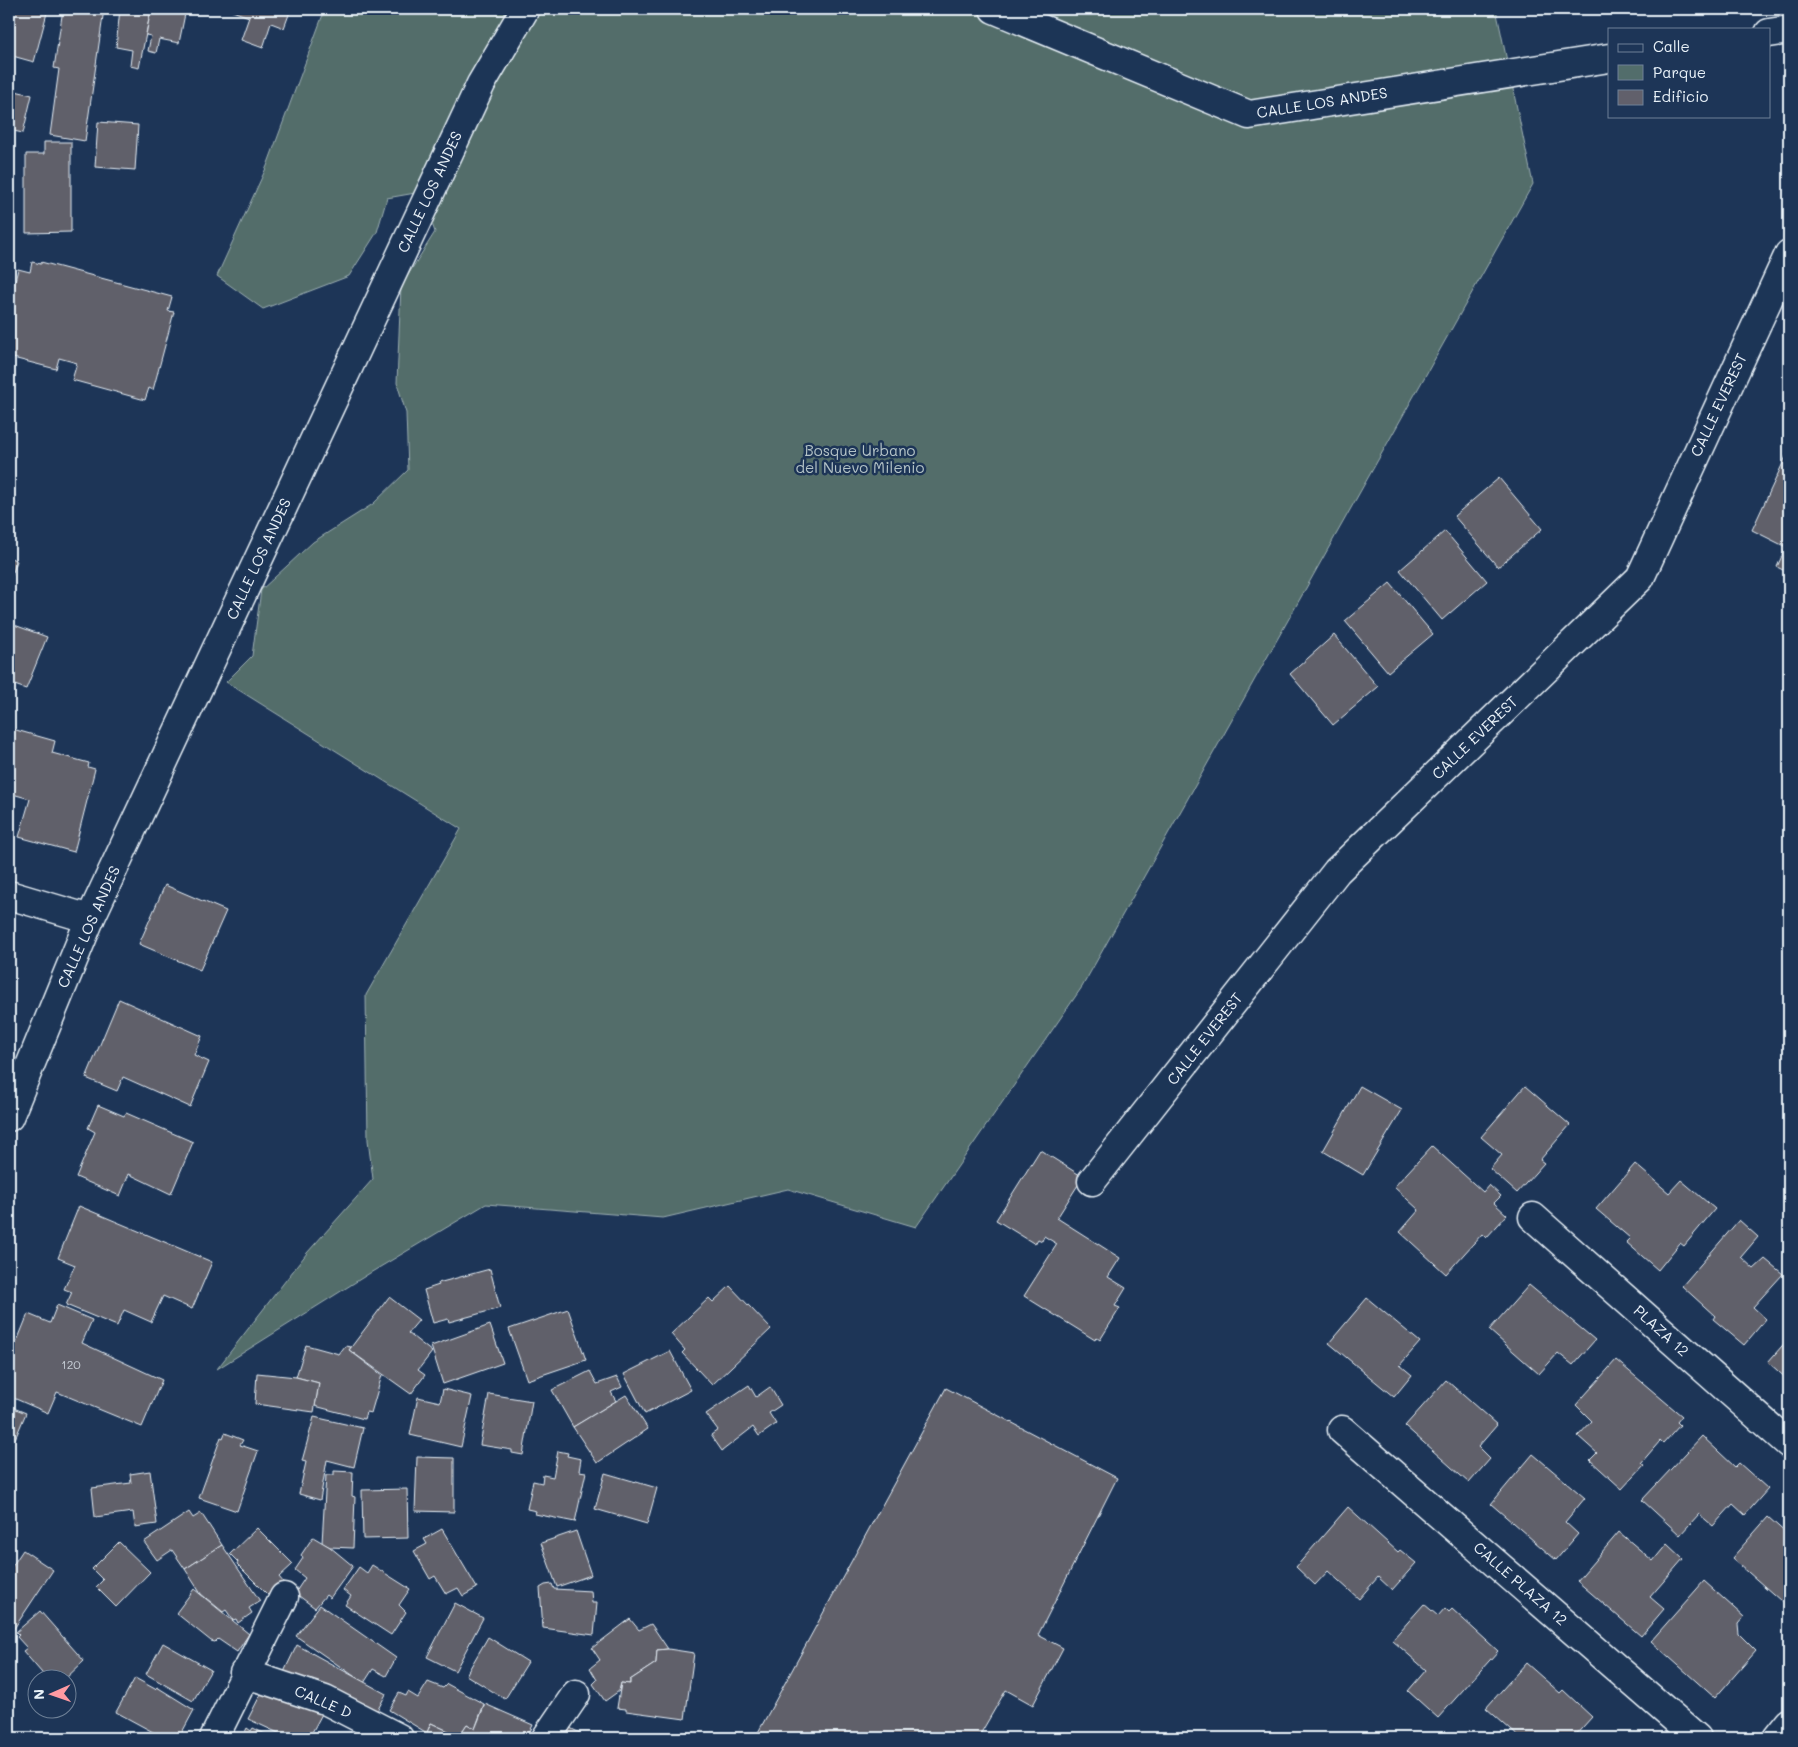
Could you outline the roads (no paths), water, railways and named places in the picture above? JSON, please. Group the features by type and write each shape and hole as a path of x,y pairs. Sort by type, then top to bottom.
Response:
{"street":[{"name":"CALLE LOS ANDES","path":"9,1117 90,919 481,84 525,9"},
{"name":"CALLE LOS ANDES","path":"994,9 1250,115 1608,58"},
{"path":"1770,33 1789,30"},
{"name":"CALLE EVEREST","path":"1092,1181 1337,871 1640,578 1789,254"},
{"path":"9,895 90,919"},
{"name":"PLAZA 12","path":"1533,1217 1789,1444"},
{"name":"CALLE PLAZA 12","path":"1342,1430 1697,1738"},
{"path":"214,1738 244,1673 284,1597"},
{"name":"CALLE D","path":"244,1673 325,1700 399,1738"},
{"path":"546,1738 576,1694"},
{"path":"1777,1738 1789,1723"}],"park label":[{"name":"Bosque Urbano del Nuevo Milenio","path":"860,460"}]}
